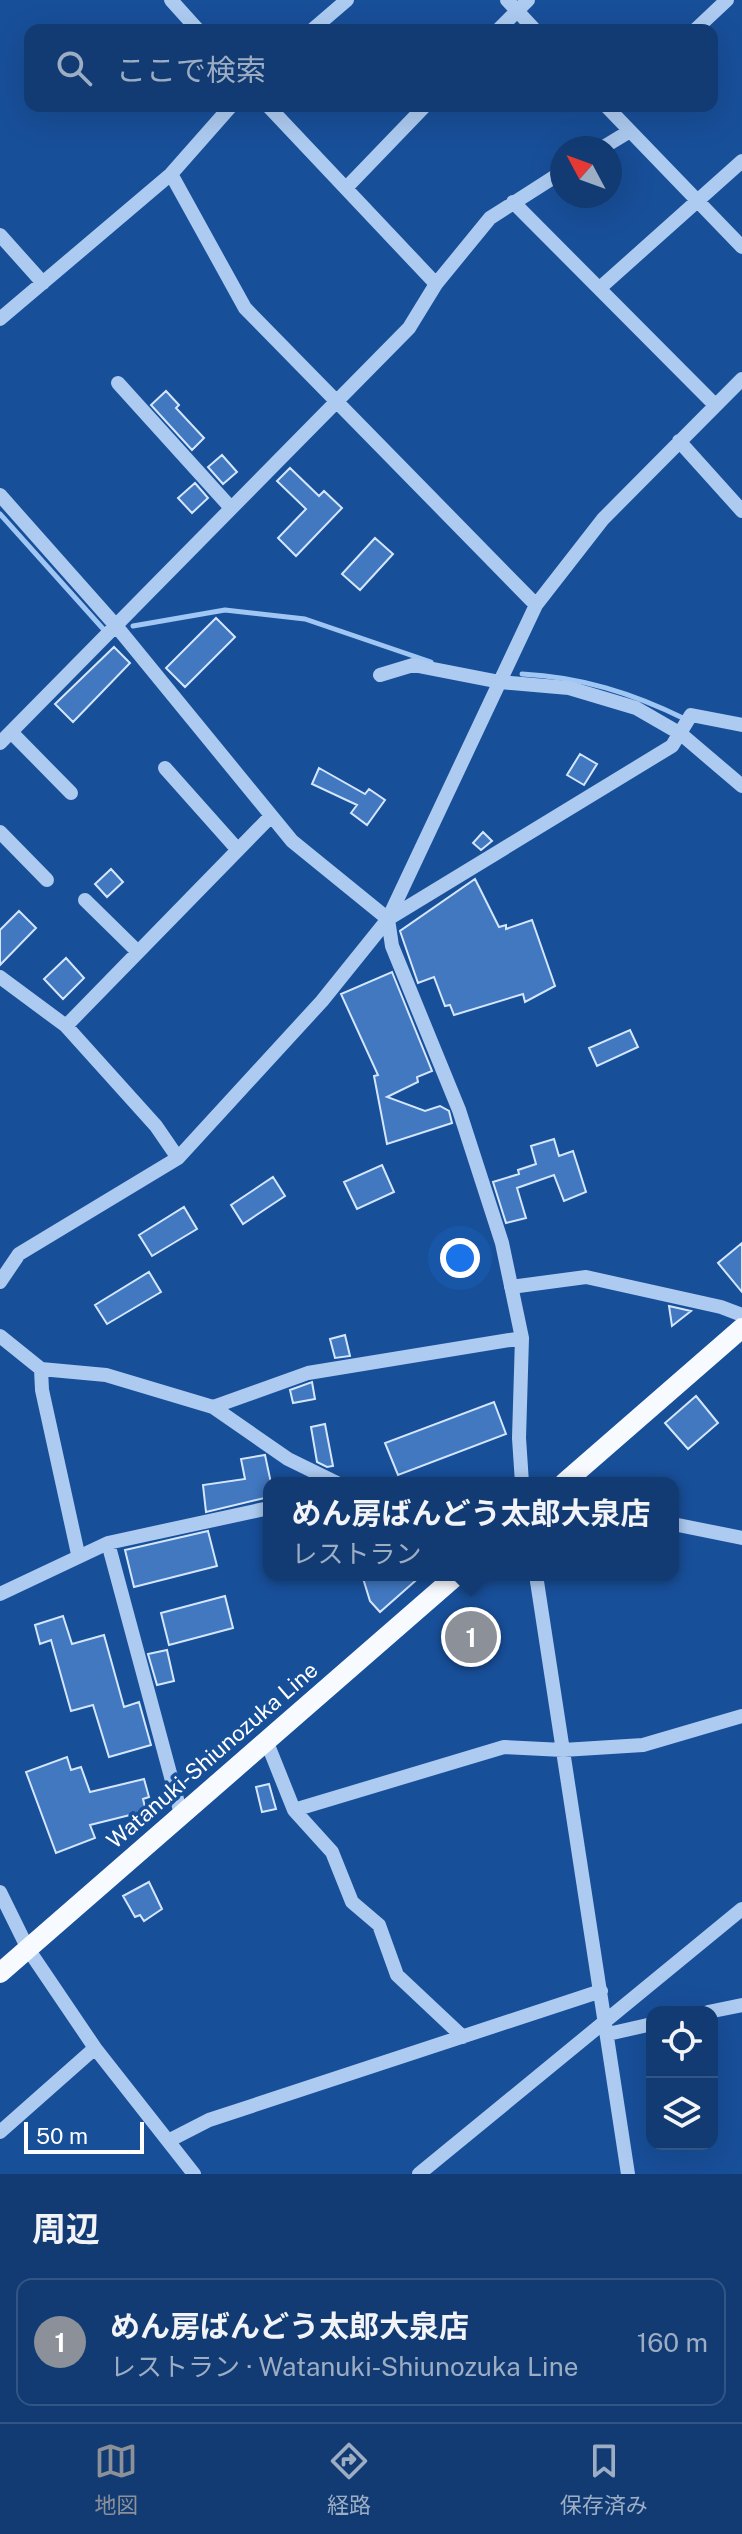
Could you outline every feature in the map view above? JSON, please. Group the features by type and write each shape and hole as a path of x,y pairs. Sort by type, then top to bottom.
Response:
{"main road":[{"path":"571,1477 742,1328"},
{"name":"Watanuki-Shiunozuka Line","path":"0,1973 450,1581"}],"street":[{"path":"171,0 193,24"},
{"path":"319,24 347,0"},
{"path":"701,24 727,0"},
{"path":"502,24 517,3 531,24"},
{"path":"0,319 171,174 226,112"},
{"path":"274,112 436,284"},
{"path":"347,187 419,112"},
{"path":"613,112 742,247"},
{"path":"622,136 630,131"},
{"path":"601,287 742,161"},
{"path":"171,174 245,308 536,605"},
{"path":"0,743 409,328 436,284 490,218 550,179"},
{"path":"513,202 601,287 715,405"},
{"path":"0,235 43,283"},
{"path":"0,1282 19,1254 178,1158 322,1001 388,919 536,605 603,519 742,379"},
{"path":"118,383 231,508"},
{"path":"679,441 742,511"},
{"path":"0,495 117,627 292,841 388,919 392,946 459,1110 502,1243 522,1338 519,1438 522,1477"},
{"path":"380,675 413,665 500,682 569,688 636,708 681,734 742,786"},
{"path":"388,919 672,746 691,715 742,725"},
{"path":"11,732 71,793"},
{"path":"165,768 238,850"},
{"path":"66,1026 271,816"},
{"path":"0,832 47,880"},
{"path":"85,900 138,952"},
{"path":"0,977 66,1026 156,1126 178,1158"},
{"path":"511,1287 586,1277 721,1307 742,1315"},
{"path":"0,1336 41,1369 106,1375 213,1407 319,1477"},
{"path":"213,1407 308,1373 522,1338"},
{"path":"41,1369 42,1390 78,1554"},
{"path":"0,1594 78,1554 108,1543 263,1509"},
{"path":"679,1525 742,1538"},
{"path":"108,1543 181,1814"},
{"path":"537,1581 608,2027 628,2174"},
{"path":"294,1810 504,1747 563,1750 643,1745 742,1716"},
{"path":"266,1740 294,1810 332,1852 352,1902 379,1925 397,1975 463,2037"},
{"path":"0,1892 28,1949 95,2048 170,2140 186,2171"},
{"path":"419,2174 608,2027 742,1909"},
{"path":"170,2140 178,2133 209,2120 601,1991"},
{"path":"718,2010 742,2005"},
{"path":"608,2027 646,2024"},
{"path":"0,2132 95,2048"}],"building":[{"path":"166,391 179,405 176,408 204,438 192,450 151,405"},
{"path":"222,455 237,472 223,484 208,467"},
{"path":"290,468 319,496 324,491 342,508 296,556 278,538 306,509 277,481"},
{"path":"195,483 208,498 192,513 178,498"},
{"path":"375,538 393,554 360,590 342,574"},
{"path":"216,618 235,637 185,687 166,668"},
{"path":"114,647 130,663 73,722 55,704"},
{"path":"580,754 597,764 584,785 567,775"},
{"path":"319,768 365,794 369,789 385,800 367,825 351,813 357,805 312,784"},
{"path":"483,832 492,841 481,850 473,843"},
{"path":"111,869 123,882 107,897 95,884"},
{"path":"475,879 499,927 506,925 506,929 532,920 555,986 525,1002 523,994 454,1015 450,1005 445,1006 434,977 418,983 400,931"},
{"path":"19,911 36,928 0,965 0,930"},
{"path":"66,958 84,978 63,999 44,979"},
{"path":"392,972 432,1071 417,1077 418,1082 387,1097 425,1111 440,1106 449,1111 452,1123 387,1144 374,1076 378,1075 341,994"},
{"path":"630,1030 638,1047 597,1066 589,1048"},
{"path":"554,1139 559,1156 573,1151 586,1192 564,1201 554,1175 517,1188 526,1218 506,1223 493,1182 519,1174 518,1170 536,1164 531,1146"},
{"path":"382,1165 394,1192 357,1209 344,1182"},
{"path":"273,1177 285,1196 243,1224 231,1205"},
{"path":"184,1207 197,1229 152,1256 139,1235"},
{"path":"742,1243 742,1292 718,1263"},
{"path":"149,1272 161,1292 107,1324 95,1305"},
{"path":"669,1306 691,1311 672,1326"},
{"path":"345,1335 350,1356 335,1358 330,1339"},
{"path":"312,1382 315,1399 293,1403 290,1390"},
{"path":"696,1396 718,1423 688,1449 665,1423"},
{"path":"494,1402 506,1434 398,1475 385,1443"},
{"path":"325,1424 333,1466 327,1467 317,1462 311,1427"},
{"path":"265,1455 270,1477 263,1477 263,1498 206,1512 203,1485 245,1479 241,1459"},
{"path":"208,1531 217,1566 134,1587 125,1550"},
{"path":"364,1581 415,1581 380,1612 370,1601"},
{"path":"225,1596 233,1628 169,1645 161,1613"},
{"path":"483,1614 490,1642 452,1651 447,1628 470,1623 469,1617"},
{"path":"63,1616 72,1644 104,1635 124,1707 139,1702 151,1745 109,1757 93,1705 71,1711 51,1640 40,1644 35,1625"},
{"path":"167,1650 174,1681 157,1685 148,1654"},
{"path":"67,1757 71,1770 81,1767 90,1792 144,1779 149,1797 143,1799 146,1811 90,1825 95,1838 56,1853 26,1772"},
{"path":"269,1784 276,1809 262,1812 256,1787"},
{"path":"149,1882 162,1909 144,1921 140,1915 135,1917 123,1896"}],"waterway":[{"path":"0,514 105,631"},
{"path":"133,626 225,610 305,619 431,662"},
{"path":"522,674 606,688 685,719"}],"place":[{"name":"めん房ばんどう太郎大泉店","path":"471,1637"}]}
